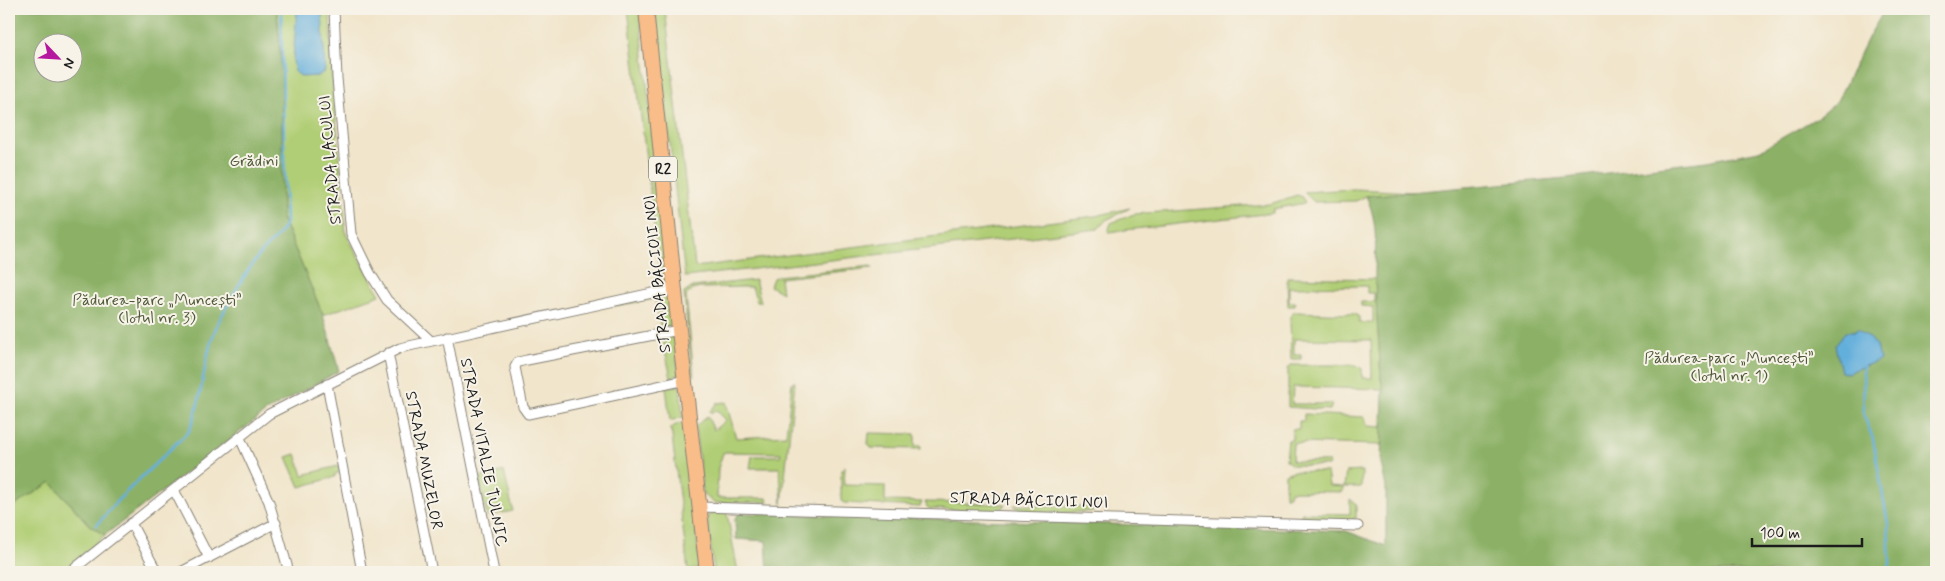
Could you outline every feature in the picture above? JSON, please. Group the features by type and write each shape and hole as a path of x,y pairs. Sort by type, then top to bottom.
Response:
{"main road":[{"name":"STRADA BĂCIOII NOI","path":"646,9 679,330 707,572"}],"street":[{"name":"STRADA LACULUI","path":"334,9 337,78 350,234 370,273 387,300 431,341"},
{"path":"70,572 269,414 388,353 400,348 675,288"},
{"path":"679,330 518,362 515,364 515,368 523,407 528,414 686,380"},
{"name":"STRADA VITALIE TULNIC","path":"447,338 494,572"},
{"name":"STRADA MUZELOR","path":"388,353 432,572"},
{"path":"327,384 362,572"},
{"path":"240,438 269,502 288,572"},
{"path":"174,490 209,558"},
{"name":"STRADA BĂCIOII NOI","path":"699,506 1358,526"},
{"path":"131,523 157,572"},
{"path":"181,572 276,523"}],"green space":[{"name":"Pădurea-parc „Muncești” (lotul nr. 3)","path":"9,9 277,9 282,79 282,218 323,315 339,371 267,411 105,535 89,525 51,482 9,509 9,156 12,152 9,151"},
{"name":"Grădini","path":"277,9 330,9 332,75 346,234 380,295 323,315 282,218 223,156 282,132 282,79"},
{"path":"628,9 639,9 668,281 661,284"},
{"path":"655,9 665,9 695,267 1095,216 1130,208 1106,220 1098,229 685,277"},
{"name":"Pădurea-parc „Muncești” (lotul nr. 1)","path":"1885,9 1936,9 1936,572 768,572 766,541 736,539 735,519 739,513 1346,531 1386,546 1386,487 1381,463 1383,389 1376,304 1375,226 1366,196 1566,178 1707,161 1759,151 1818,117 1837,101 1869,36"},
{"path":"1354,189 1414,192 1366,196 1356,201 1314,202 1304,192"},
{"path":"1297,195 1303,197 1305,203 1273,209 1273,213 1108,232 1111,223 1134,214 1270,204"},
{"path":"871,266 873,268 780,278 782,293 770,286 773,278 778,276"},
{"path":"1287,277 1375,279 1383,389 1293,387 1292,404 1332,404 1330,410 1288,407 1288,369 1291,365 1355,365 1362,368 1362,378 1372,378 1371,340 1294,339 1294,355 1301,355 1301,359 1291,359 1290,316 1295,312 1355,314 1359,317 1359,323 1373,323 1373,307 1361,306 1361,302 1374,302 1374,293 1367,293 1367,286 1289,287 1289,302 1295,302 1295,306 1288,306"},
{"path":"755,280 761,302 757,302 752,287 700,288 692,290 686,296 694,376 692,374 684,293 693,287"},
{"path":"660,294 669,298 673,325 661,328 655,299 614,306"},
{"path":"662,336 674,336 679,375 671,378"},
{"path":"792,382 795,382 782,504 780,468 750,468 752,456 780,456 781,453 726,452 723,453 718,468 717,498 767,498 768,502 714,503 703,494 695,427 707,416 714,430 726,420 716,410 711,414 710,411 717,403 726,402 736,438 786,435"},
{"path":"680,386 683,417 670,421 666,387"},
{"path":"1304,414 1365,417 1367,426 1383,427 1381,445 1293,443 1292,461 1330,462 1328,466 1292,465 1286,460 1288,440 1292,440 1292,429 1299,429 1299,421 1304,421"},
{"path":"679,423 683,424 700,567 688,571 671,428"},
{"path":"869,433 915,434 915,446 921,446 921,449 871,448 868,444"},
{"path":"296,454 303,475 338,466 339,473 335,474 335,477 300,487 287,457"},
{"path":"845,466 844,485 885,486 885,501 922,502 920,507 844,503 841,501 841,470"},
{"path":"504,471 513,511 487,516 479,478"},
{"path":"1293,471 1327,472 1329,486 1343,487 1343,492 1290,491 1289,496 1285,496 1285,474"},
{"path":"1362,471 1361,487 1344,487 1346,472"},
{"path":"51,482 89,525 105,535 62,572 9,572 9,509"},
{"path":"1350,499 1356,504 1356,518 1350,521 1329,523 1301,520 1300,518 1302,513 1350,514"},
{"path":"925,502 1005,504 1001,511 930,509"},
{"path":"1014,505 1095,507 1094,511 1051,513 1027,511 1019,509"},
{"path":"719,511 727,513 738,572 714,572 707,516"}],"water":[{"path":"297,9 322,9 325,71 318,76 302,77 295,72 293,61"},
{"path":"1858,329 1877,345 1880,360 1847,373 1841,372 1835,345 1845,332 1853,332"}],"waterway":[{"path":"96,526 118,500 189,431 198,403 210,345 221,317 252,265 280,233 286,223 281,9"},
{"path":"1863,367 1864,416 1873,439 1888,524 1890,563 1888,572"}]}
